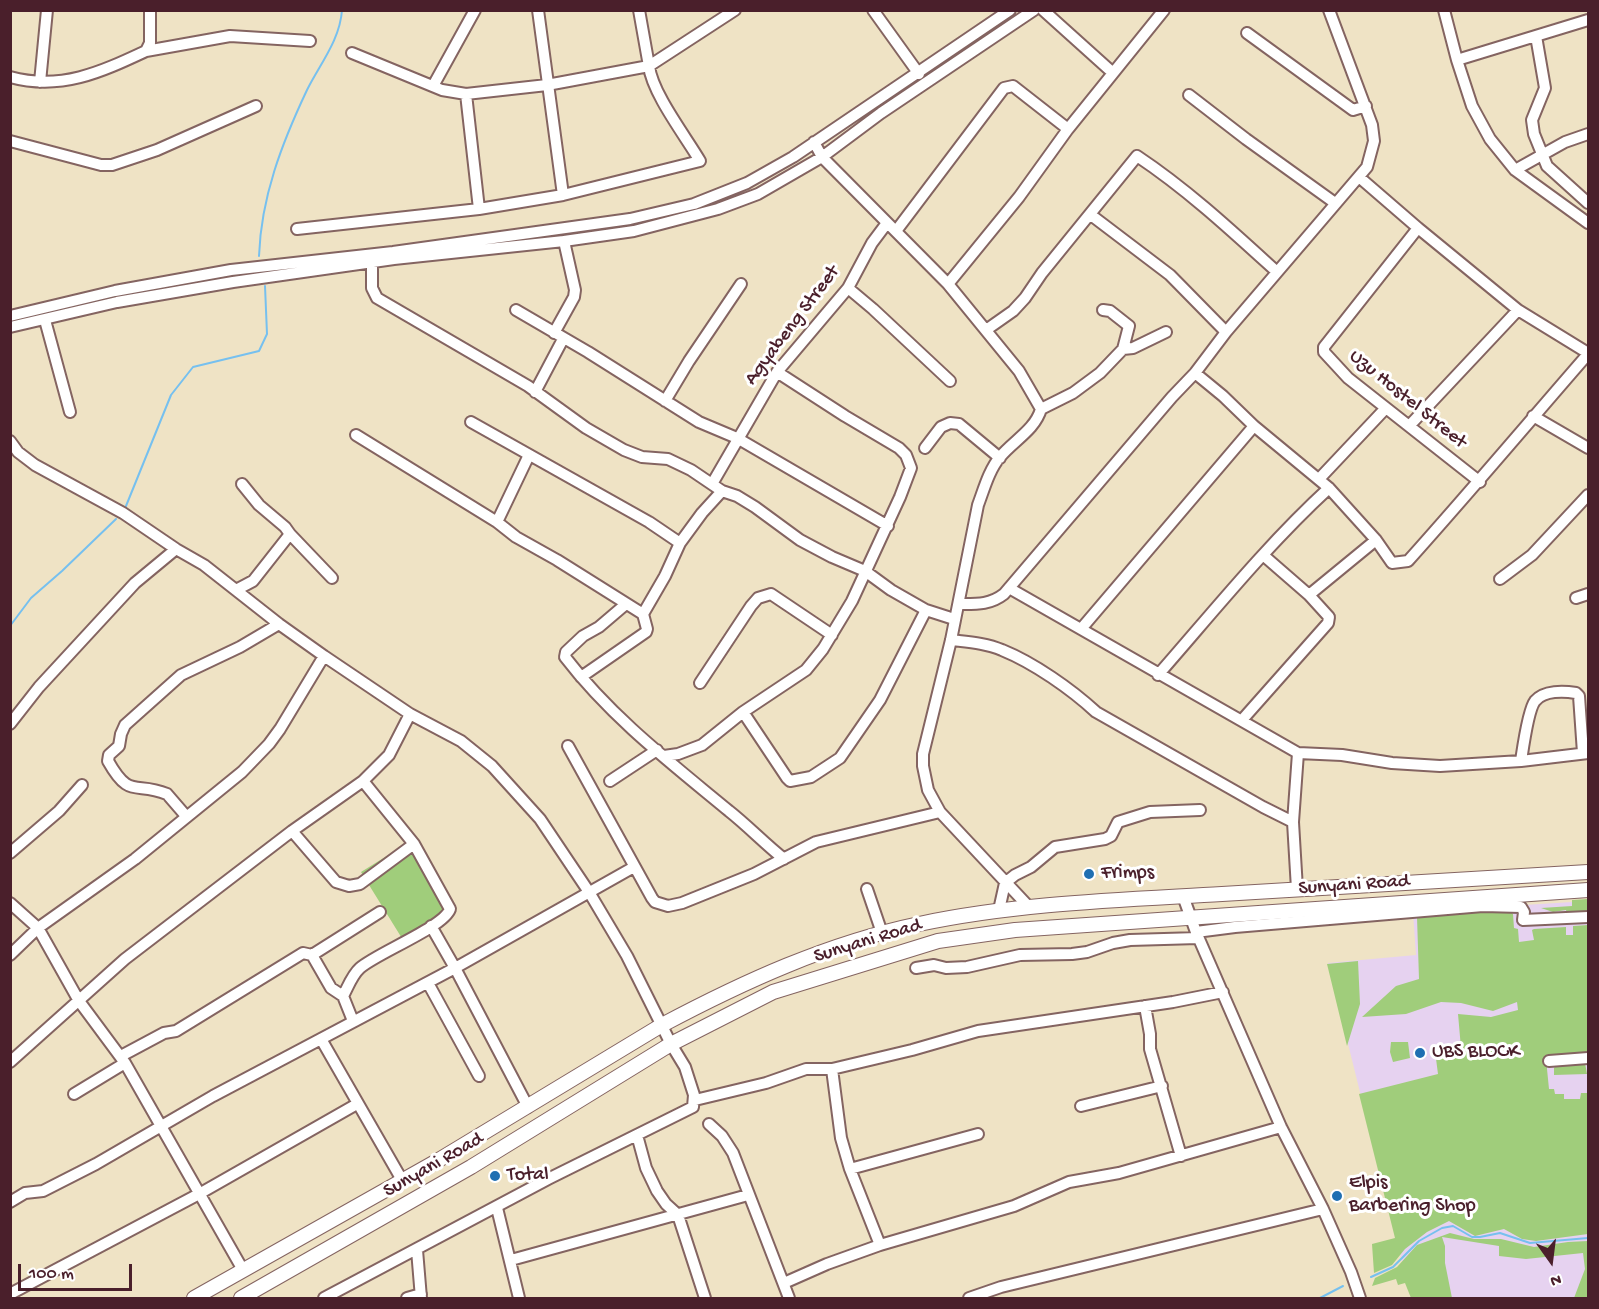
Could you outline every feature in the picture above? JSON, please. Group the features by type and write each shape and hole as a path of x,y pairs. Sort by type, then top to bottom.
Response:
{"main road":[{"path":"194,1299 528,1107 662,1025 738,986 798,961 882,933 918,924 1029,907 1588,872"},
{"name":"Sunyani Road","path":"250,1296 471,1167 671,1044 773,992 938,941 1014,930 1588,890"}],"street":[{"path":"40,82 47,10"},
{"path":"146,51 150,43 150,10"},
{"path":"433,86 475,10"},
{"path":"538,10 563,195"},
{"path":"297,229 479,209 563,195 700,161 650,76 639,10"},
{"path":"352,53 442,90 466,94 547,85 649,66 735,10"},
{"path":"873,10 918,74"},
{"path":"10,316 115,291 231,270 393,252 630,219 694,204 765,174 918,74 1010,10"},
{"path":"10,327 117,302 209,286 394,260 634,231 718,209 758,194 822,157 881,113 1034,10"},
{"path":"1043,10 1113,73"},
{"path":"948,284 1019,197 1068,129 1164,10"},
{"path":"959,604 980,605 996,600 1009,588 1367,167 1374,141 1372,124 1329,10"},
{"path":"1444,10 1457,60 1472,106 1481,124 1515,170 1588,223"},
{"path":"1457,60 1588,20"},
{"path":"1246,33 1353,110 1366,106"},
{"path":"10,77 40,82 68,80 146,51 230,36 310,41"},
{"path":"1536,36 1545,88 1532,120 1534,134 1547,166 1588,203"},
{"name":"Agyabeng Street","path":"712,484 777,372 848,288 872,243 892,227 1004,88 1013,86 1068,129"},
{"path":"466,94 479,209"},
{"path":"1189,95 1335,203"},
{"path":"10,141 101,165 112,165 157,150 256,106"},
{"path":"1515,170 1565,142 1588,134"},
{"path":"814,142 822,157 948,284 1019,371 1041,409 1032,425 1000,458 985,484 978,505 959,604 923,754 928,790 940,812 1029,907"},
{"path":"986,330 1013,311 1137,156 1163,173 1213,213 1278,272"},
{"path":"1194,373 1329,488 1376,540 1392,563 1408,561 1480,482 1533,416 1588,354 1518,310 1359,177"},
{"path":"1562,205 1574,192"},
{"path":"1091,214 1170,275 1226,332"},
{"name":"Uzu Hostel Street","path":"1418,228 1324,347 1326,356 1340,371 1385,409 1410,425 1480,482"},
{"path":"536,392 574,297 575,290 564,241"},
{"path":"372,264 372,288 377,298 536,392 586,428 624,450 642,457 668,459 691,470 723,491 755,507 800,540 832,558 866,571 891,590 926,610 954,619"},
{"path":"665,401 741,284"},
{"path":"848,288 950,381"},
{"path":"516,310 699,422 738,438 888,526"},
{"path":"1041,409 1073,393 1100,373 1123,349 1129,327 1110,311 1103,310"},
{"path":"1410,425 1518,310"},
{"path":"45,320 70,412"},
{"path":"1123,349 1133,348 1166,332"},
{"path":"610,781 660,753 678,754 702,745 742,712 806,670 832,635 852,601 888,526 910,468 906,455 900,448 777,372"},
{"path":"1319,479 1385,409"},
{"path":"1533,416 1588,448"},
{"path":"471,422 649,522 680,543"},
{"path":"925,448 941,427 950,423 959,424 1000,458"},
{"path":"1081,629 1254,426"},
{"path":"356,435 497,522 516,537 643,614 646,632 581,677"},
{"path":"10,441 18,453 35,465 123,513 208,568 324,656 410,714 461,741 492,766 540,819 589,892 627,956 685,1067 695,1100 693,1107 327,1298"},
{"path":"497,522 529,455"},
{"path":"242,484 259,505 285,527 332,578"},
{"path":"1158,675 1263,555 1329,488"},
{"path":"643,614 665,576 680,543 723,491"},
{"path":"1500,579 1532,555 1588,495"},
{"path":"237,590 254,580 290,534"},
{"path":"1309,595 1376,540"},
{"path":"10,724 39,687 135,583 176,549"},
{"path":"1242,720 1328,623 1329,617 1327,612 1309,595 1263,555"},
{"path":"1009,588 1298,753 1342,755 1392,763 1440,766 1521,761 1586,753 1579,696 1576,693 1544,694 1535,701 1530,713 1521,761"},
{"path":"700,683 758,598 771,594 832,635"},
{"path":"1576,598 1588,594"},
{"path":"626,604 599,627 583,636 566,652 565,657 602,701 784,859"},
{"path":"742,712 790,781 811,777 840,759 855,739 880,700 926,610"},
{"path":"186,816 168,794 132,788 124,784 108,761 109,754 119,746 125,725 175,680 279,624"},
{"path":"951,640 1000,649 1022,660 1096,712 1293,822"},
{"path":"10,955 38,928 116,874 242,772 269,744 324,656"},
{"path":"10,1062 125,959 292,831 363,781 389,755 410,714"},
{"path":"568,746 655,902 668,906 728,885 816,842 940,812"},
{"path":"1297,889 1293,822 1298,753"},
{"path":"343,996 362,966 431,926 447,915 450,909 414,844 363,781"},
{"path":"10,853 59,811 82,785"},
{"path":"999,910 1005,883 1040,861 1054,847 1105,839 1111,836 1118,822 1150,812 1200,810"},
{"path":"292,831 336,882 349,886 360,884 414,844"},
{"path":"10,1202 25,1193 43,1191 96,1164 213,1096 455,968 634,867"},
{"path":"867,889 882,933"},
{"path":"1183,896 1197,935 1281,1127 1323,1209 1351,1272 1360,1299"},
{"path":"10,903 38,928 79,1000 123,1059 243,1270"},
{"path":"916,968 934,965 946,968 967,967 1020,955 1072,954 1130,940 1197,935 1282,923 1483,906 1521,907 1524,912 1523,920 1588,917"},
{"path":"312,955 380,912"},
{"path":"431,926 528,1107"},
{"path":"74,1094 164,1033 176,1031 303,953 307,952 312,955 331,988 343,996 353,1021"},
{"path":"428,982 479,1076"},
{"path":"695,1100 766,1083 806,1069 832,1069 978,1031 1223,992"},
{"path":"1145,1006 1150,1049 1181,1156"},
{"path":"321,1039 402,1180"},
{"path":"1549,1061 1588,1058"},
{"path":"832,1069 841,1138 849,1169 880,1245"},
{"path":"1081,1106 1162,1086"},
{"path":"10,1294 199,1194 357,1104"},
{"path":"709,1124 722,1136 733,1153 789,1299"},
{"path":"784,1283 827,1264 880,1245 1014,1206 1069,1182 1119,1173 1281,1127"},
{"path":"849,1169 978,1134"},
{"path":"637,1135 646,1168 657,1191 678,1215 705,1299"},
{"path":"511,1260 748,1195"},
{"path":"497,1208 519,1299"},
{"path":"969,1299 1001,1287 1323,1209"},
{"path":"407,1299 421,1297 417,1250"}],"shaded area":[{"path":"1588,901 1588,1298 1411,1298 1328,963 1416,955 1413,912"}],"green space":[{"path":"414,839 457,909 403,940 361,872"},
{"path":"1588,899 1588,914 1567,916 1566,910 1553,912 1541,908 1572,906 1572,900"},
{"path":"1508,910 1513,914 1514,928 1518,929 1519,942 1534,940 1532,930 1534,929 1566,927 1566,935 1573,935 1573,926 1588,925 1588,1055 1546,1059 1549,1089 1554,1089 1555,1094 1564,1094 1564,1099 1580,1099 1581,1093 1588,1093 1588,1234 1536,1241 1522,1239 1504,1229 1475,1236 1449,1221 1427,1232 1405,1249 1392,1265 1374,1273 1372,1244 1395,1238 1359,1094 1438,1074 1435,1051 1461,1048 1458,1014 1491,1017 1518,1010 1517,1002 1493,1011 1461,1003 1441,1002 1406,1014 1362,1017 1396,986 1419,979 1417,917"},
{"path":"1358,961 1360,1004 1347,1046 1327,964"},
{"path":"1391,1042 1408,1042 1410,1058 1393,1062 1390,1052"},
{"path":"1585,1063 1587,1074 1554,1075 1556,1065"},
{"path":"1450,1233 1474,1239 1501,1239 1534,1247 1588,1241 1588,1298 1574,1298 1585,1269 1583,1253 1526,1259 1499,1256 1499,1246 1442,1237 1452,1298 1411,1298 1405,1283 1398,1285 1396,1279 1372,1286 1375,1278 1397,1267 1417,1245"}],"waterway":[{"path":"259,256 268,192 281,150 307,90 338,32 342,10"},
{"path":"126,506 171,395 193,367 259,351 267,334 265,286"},
{"path":"10,626 31,598 116,519"},
{"path":"1371,1277 1393,1267 1419,1241 1442,1228 1453,1226 1472,1237 1500,1233 1530,1243 1588,1238"},
{"path":"1320,1298 1343,1286"}],"place":[{"name":"Frimps","path":"1089,874"},
{"name":"UBS BLOCK","path":"1420,1053"},
{"name":"Total","path":"495,1176"},
{"name":"Elpis Barbering Shop","path":"1337,1196"}]}
